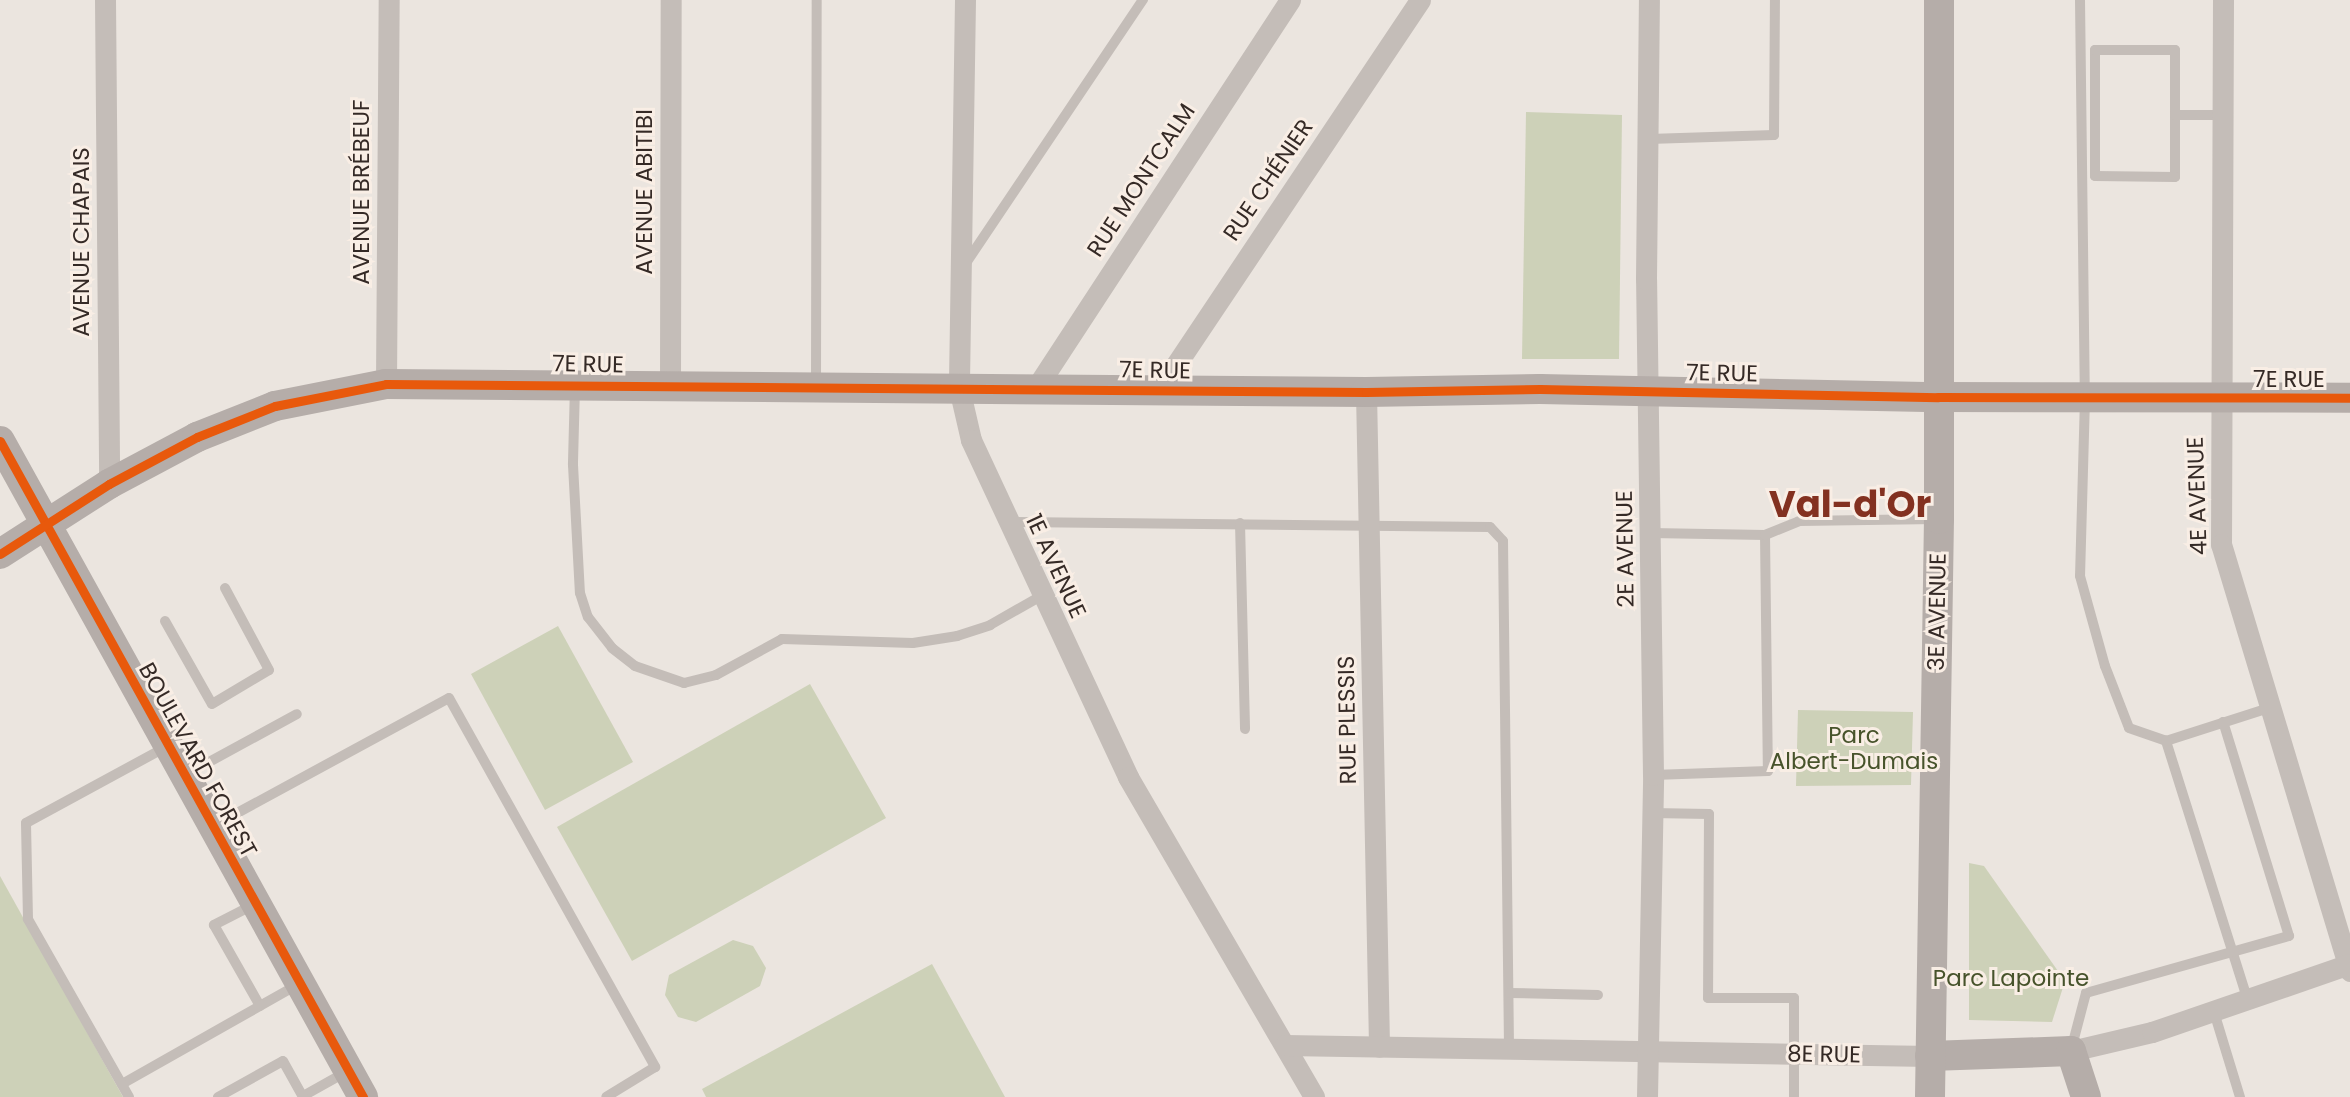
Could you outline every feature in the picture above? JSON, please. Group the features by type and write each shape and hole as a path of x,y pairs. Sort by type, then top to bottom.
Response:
{"street":[{"name":"AVENUE CHAPAIS","path":"106,0 109,484"},
{"name":"AVENUE BRÉBEUF","path":"387,384 388,0"},
{"name":"AVENUE ABITIBI","path":"670,385 671,0"},
{"name":"1E AVENUE","path":"965,0 964,266 959,388 971,440 1006,522 1128,777 1314,1097"},
{"name":"RUE MONTCALM","path":"1036,388 1290,0"},
{"name":"RUE CHÉNIER","path":"1159,390 1420,0"},
{"name":"2E AVENUE","path":"1647,1097 1653,775 1648,0"},
{"name":"3E AVENUE","path":"1930,1097 1939,519 1939,0"},
{"name":"4E AVENUE","path":"2224,0 2221,544 2349,967"},
{"name":"7E RUE","path":"0,554 109,484 197,437 275,406 387,384 575,383 1366,392 1649,390 1938,397 2350,398"},
{"name":"RUE PLESSIS","path":"1366,392 1379,1047"},
{"name":"BOULEVARD FOREST","path":"0,441 363,1097"},
{"name":"8E RUE","path":"1285,1045 1509,1046 1930,1056 2071,1051 2214,1012 2349,967"},
{"path":"2071,1051 2086,1097"}],"lane":[{"path":"816,387 817,0"},
{"path":"964,266 1143,0"},
{"path":"1648,139 1773,135 1775,0"},
{"path":"2080,0 2085,398 2078,524 2080,576 2088,612 2129,728 2166,741 2269,708"},
{"path":"2095,50 2175,50 2175,115 2175,177 2095,176 2095,50"},
{"path":"2175,115 2224,115"},
{"path":"575,383 573,465 580,593 588,617 612,648 635,666 684,683 716,676 782,639 913,643 957,636 989,625 1041,597"},
{"path":"1651,533 1765,535 1799,521 1939,519"},
{"path":"1006,522 1369,523 1490,527 1503,541 1509,1046"},
{"path":"1240,523 1245,729"},
{"path":"1653,775 1768,771 1765,535"},
{"path":"165,621 212,704 269,670 225,588"},
{"path":"212,826 449,698 655,1067 606,1097"},
{"path":"185,776 296,714"},
{"path":"2071,1051 2086,993 2289,936 2223,722"},
{"path":"2166,741 2248,1001"},
{"path":"129,1097 29,919 26,823 168,746"},
{"path":"1652,813 1709,814 1708,998 1794,998 1794,1097"},
{"path":"256,903 214,925 260,1006"},
{"path":"122,1084 300,983"},
{"path":"1510,993 1598,995"},
{"path":"2214,1012 2240,1097"},
{"path":"218,1097 283,1061 303,1096 348,1071"}],"green space":[{"path":"1526,112 1622,115 1619,359 1522,359"},
{"path":"558,626 633,762 545,810 471,674"},
{"path":"810,684 886,818 632,961 557,827"},
{"name":"Parc Albert-Dumais","path":"1798,710 1913,712 1911,785 1796,786"},
{"name":"Parc Lapointe","path":"1969,863 1984,866 2065,981 2052,1022 1969,1020"},
{"path":"0,876 123,1097 0,1097"},
{"path":"733,940 753,946 766,968 760,986 696,1022 678,1017 665,995 669,975"},
{"path":"932,964 1005,1097 706,1097 702,1089"}],"cycle path":[{"path":"0,554 109,484 197,437 275,406 386,384 1366,392 1540,389 1938,397 2350,398"},
{"path":"0,441 363,1097"}],"district":[{"name":"Val-d'Or","path":"1850,504"}]}
